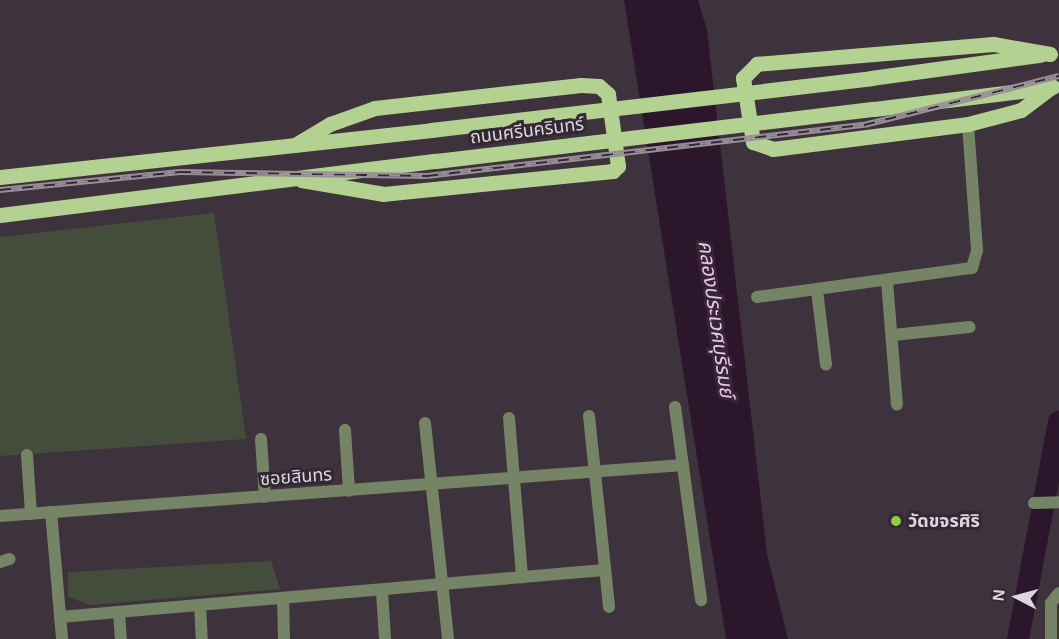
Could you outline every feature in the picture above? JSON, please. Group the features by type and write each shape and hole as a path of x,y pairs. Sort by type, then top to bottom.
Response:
{"main road":[{"path":"1055,53 981,45 757,64 743,78 753,142 765,148 968,124 1020,110 1056,87"},
{"name":"ถนนศรีนครินทร์","path":"0,177 295,146 871,78 1055,53"},
{"path":"295,146 330,124 375,108 581,85 599,86 608,94 618,166 613,171 384,194 302,180"},
{"name":"ถนนศรีนครินทร์","path":"0,215 1056,87"}],"street":[{"path":"757,297 887,281 974,266 968,124"},
{"path":"887,281 897,405"},
{"path":"817,290 826,364"},
{"path":"893,335 970,327"},
{"path":"675,407 700,600"},
{"path":"589,416 609,607"},
{"path":"509,418 522,577"},
{"path":"425,423 444,584 448,639"},
{"path":"345,430 349,491"},
{"path":"261,439 265,497"},
{"path":"27,455 31,514"},
{"name":"ซอยสินทร","path":"0,516 682,465"},
{"path":"51,512 62,639"},
{"path":"60,617 382,592 444,584 604,570"},
{"path":"382,592 385,639"},
{"path":"1051,639 1051,603 1059,593"},
{"path":"283,598 284,639"},
{"path":"200,605 202,639"},
{"path":"119,612 121,639"}],"green space":[{"path":"214,213 246,439 0,456 0,237"},
{"path":"271,561 280,589 90,605 68,597 68,572"}],"water":[{"name":"คลองประเวศบุรีรมย์","path":"624,0 698,0 707,30 767,554 788,639 726,639"}],"waterway":[{"path":"1018,639 1059,422"}],"railway":[{"path":"0,190 180,172 427,176 864,125 1059,76"}],"place":[{"name":"วัดขจรศิริ","path":"896,521"}]}
